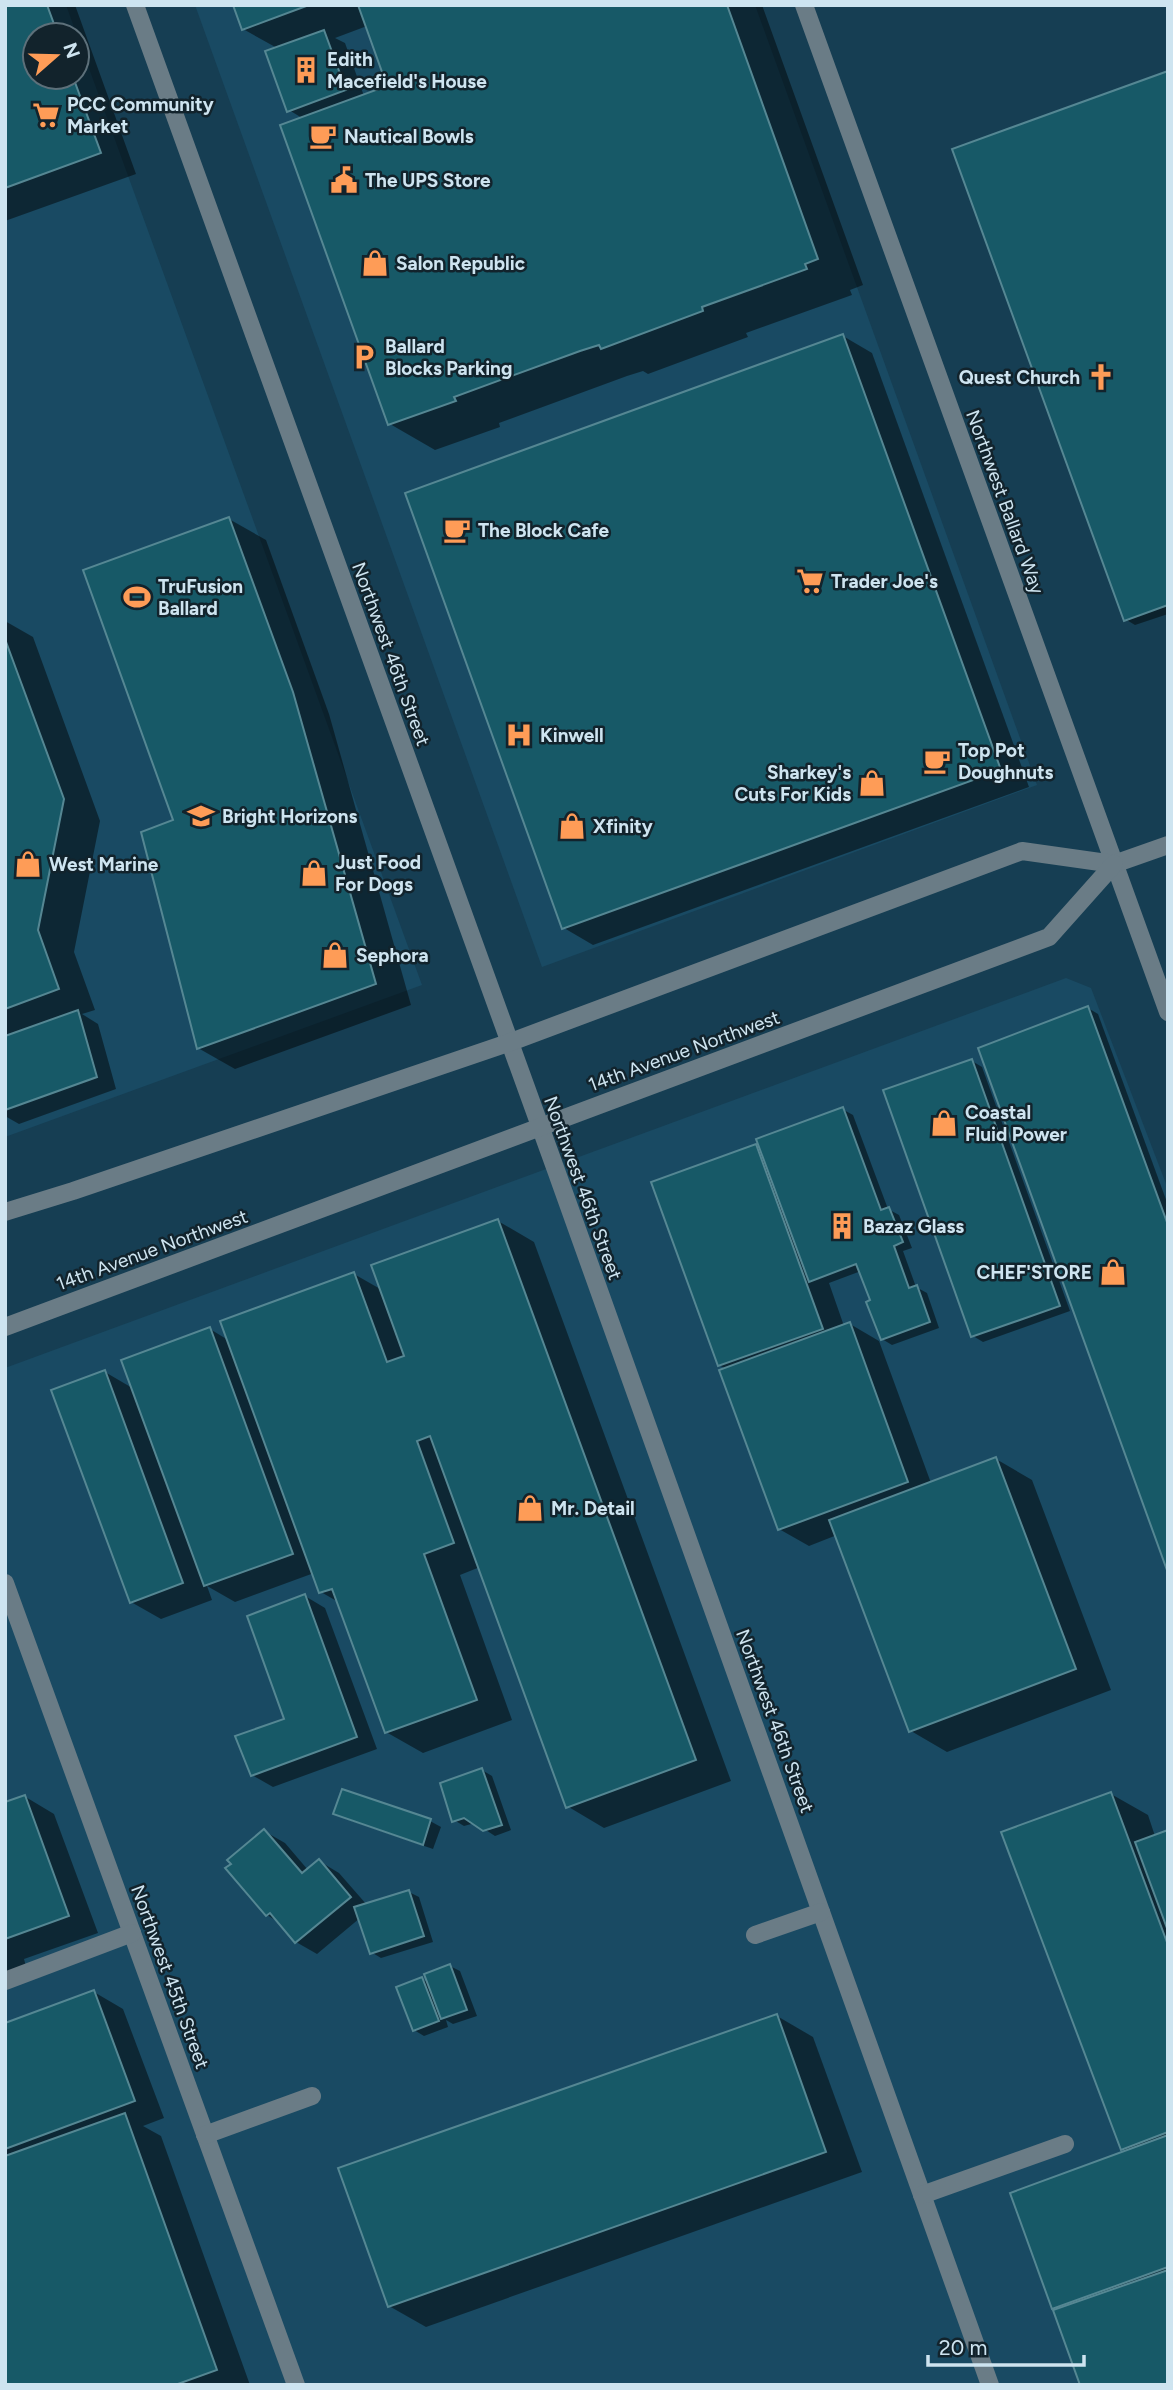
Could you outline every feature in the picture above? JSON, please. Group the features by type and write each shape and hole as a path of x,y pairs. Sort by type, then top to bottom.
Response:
{"street":[{"name":"Northwest 46th Street","path":"135,5 990,2385"},
{"name":"Northwest Ballard Way","path":"804,5 1168,1012"},
{"name":"14th Avenue Northwest","path":"5,1212 508,1043 1022,851 1114,864 1168,845"},
{"name":"14th Avenue Northwest","path":"5,1327 1049,937 1114,864"},
{"name":"Northwest 45th Street","path":"5,1583 296,2385"},
{"path":"755,1935 821,1912"},
{"path":"5,1981 132,1933"},
{"path":"205,2135 312,2096"},
{"path":"922,2195 1065,2144"}],"shaded area":[{"path":"5,5 66,5 72,21 21,21 21,91 91,91 91,74 422,985 5,1137"},
{"path":"195,5 755,5 1037,785 542,967"},
{"path":"1066,978 1091,988 1168,1189 1168,2385 5,2385 5,1368"}],"building":[{"name":"PCC Community Market","path":"5,5 47,5 53,21 21,21 21,91 78,91 101,153 5,188"},
{"path":"233,5 309,5 242,30"},
{"path":"358,5 727,5 818,259 805,264 807,269 702,307 703,311 601,349 599,345 580,351 454,397 456,401 388,425 280,125 387,86"},
{"name":"Edith Macefield's House","path":"324,30 346,90 287,112 265,51"},
{"name":"Quest Church","path":"1168,71 1168,605 1124,621 952,149"},
{"path":"843,334 1001,770 562,929 405,493"},
{"path":"229,517 293,692 376,984 197,1049 141,832 173,820 83,570"},
{"name":"West Marine","path":"5,639 64,799 38,930 59,989 5,1009"},
{"name":"CHEF'STORE","path":"1088,1006 1168,1225 1168,1573 978,1048"},
{"path":"78,1010 97,1077 5,1110 5,1036"},
{"path":"972,1059 1060,1306 971,1337 883,1090"},
{"name":"Bazaz Glass","path":"843,1107 881,1210 889,1207 903,1242 894,1246 909,1288 917,1285 930,1322 881,1340 866,1302 870,1300 856,1264 809,1282 756,1139"},
{"path":"756,1144 823,1329 718,1366 651,1182"},
{"path":"498,1219 696,1760 566,1808 430,1436 417,1441 454,1543 424,1554 477,1700 385,1733 332,1589 319,1593 220,1321 354,1272 387,1362 404,1356 371,1265"},
{"path":"850,1322 908,1482 778,1530 719,1370"},
{"path":"210,1327 293,1554 204,1586 121,1360"},
{"path":"105,1370 183,1583 130,1603 51,1390"},
{"path":"996,1457 1076,1669 909,1732 829,1520"},
{"path":"305,1594 357,1737 251,1776 235,1736 284,1719 247,1616"},
{"path":"482,1768 502,1825 483,1831 464,1818 452,1822 440,1783"},
{"path":"342,1789 431,1819 423,1845 333,1814"},
{"path":"1111,1792 1168,1945 1168,2132 1121,2150 1001,1832"},
{"path":"25,1795 69,1916 5,1939 5,1802"},
{"path":"264,1829 302,1873 319,1859 351,1897 295,1943 270,1913 266,1916 225,1868 231,1864 227,1860"},
{"path":"1168,1830 1168,1931 1135,1842"},
{"path":"409,1890 424,1936 370,1954 354,1907"},
{"path":"450,1964 467,2010 441,2019 424,1974"},
{"path":"422,1977 439,2021 413,2031 396,1987"},
{"path":"94,1990 135,2101 5,2149 5,2023"},
{"path":"777,2014 826,2152 388,2307 338,2168"},
{"path":"125,2113 217,2370 175,2385 5,2385 5,2156"},
{"path":"1168,2135 1168,2267 1052,2309 1010,2193"},
{"path":"1168,2270 1168,2385 1080,2385 1053,2310"}],"place":[{"name":"Edith Macefield's House","path":"306,70"},
{"name":"PCC Community Market","path":"46,115"},
{"name":"Nautical Bowls","path":"323,136"},
{"name":"The UPS Store","path":"344,180"},
{"name":"Salon Republic","path":"375,263"},
{"name":"Ballard Blocks Parking","path":"364,357"},
{"name":"Quest Church","path":"1101,377"},
{"name":"The Block Cafe","path":"457,530"},
{"name":"Trader Joe's","path":"810,581"},
{"name":"TruFusion Ballard","path":"137,597"},
{"name":"Kinwell","path":"519,735"},
{"name":"Top Pot Doughnuts","path":"937,761"},
{"name":"Sharkey's Cuts For Kids","path":"872,783"},
{"name":"Bright Horizons","path":"201,816"},
{"name":"Xfinity","path":"572,826"},
{"name":"West Marine","path":"28,864"},
{"name":"Just Food For Dogs","path":"314,873"},
{"name":"Sephora","path":"335,955"},
{"name":"Coastal Fluid Power","path":"944,1123"},
{"name":"Bazaz Glass","path":"842,1226"},
{"name":"CHEF'STORE","path":"1113,1272"},
{"name":"Mr. Detail","path":"530,1508"}]}
